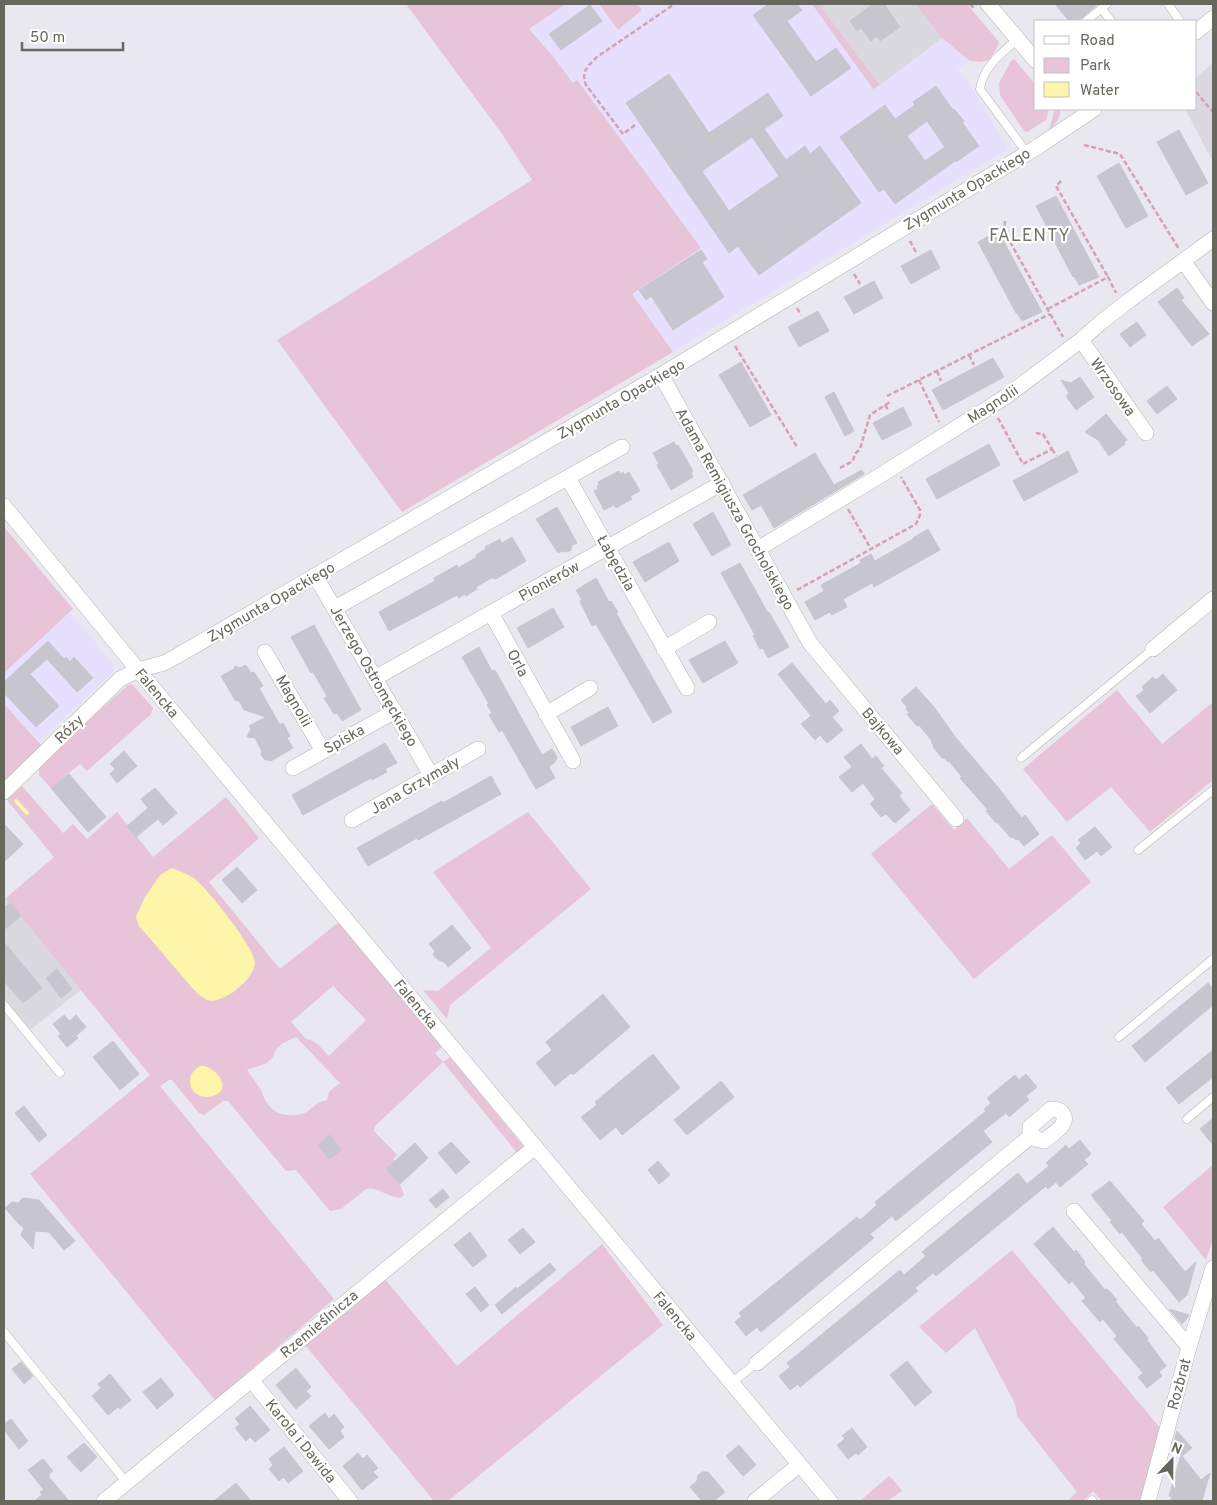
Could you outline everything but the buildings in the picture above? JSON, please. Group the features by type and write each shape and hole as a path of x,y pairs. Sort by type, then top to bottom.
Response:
{"street":[{"path":"988,4 1034,58"},
{"path":"1197,31 1213,18"},
{"name":"Zygmunta Opackiego","path":"138,670 164,663 316,577 661,375 1027,153 1083,111"},
{"name":"Magnolii","path":"758,549 945,435 1028,381 1123,305 1213,239"},
{"path":"1184,260 1213,303"},
{"name":"Wrzosowa","path":"1075,345 1146,433"},
{"name":"Adama Remigiusza Grocholskiego","path":"661,375 810,643"},
{"path":"335,608 622,447"},
{"name":"Łabędzia","path":"568,478 687,688"},
{"name":"Pionierów","path":"375,678 722,482"},
{"name":"Falencka","path":"4,506 138,670 830,1501"},
{"name":"Jerzego Ostromęckiego","path":"316,577 431,775"},
{"path":"1153,649 1213,599"},
{"name":"Orla","path":"491,613 573,761"},
{"path":"664,649 709,622"},
{"name":"Bajkowa","path":"810,643 956,819"},
{"name":"Magnolii","path":"265,652 323,750"},
{"name":"Róży","path":"4,792 112,687 127,675 138,670"},
{"path":"546,714 590,688"},
{"name":"Spiska","path":"293,768 395,711"},
{"name":"Jana Grzymały","path":"352,820 478,749"},
{"path":"757,1363 1032,1135"},
{"name":"Rzemieślnicza","path":"104,1501 535,1147"},
{"path":"1074,1211 1189,1347"},
{"name":"Rozbrat","path":"1148,1501 1189,1347 1213,1268"},
{"name":"Karola i Dawida","path":"251,1380 350,1501"},
{"path":"755,1501 799,1464"}],"lane":[{"path":"1168,4 1179,20"},
{"path":"1087,20 1104,6 1111,20"},
{"path":"1018,38 1000,53 989,67 982,79 980,89 1027,153"},
{"path":"1021,758 1153,649"},
{"path":"1138,850 1213,790"},
{"path":"1119,1037 1213,959"},
{"path":"4,1005 60,1073"},
{"path":"1187,1119 1213,1097"},
{"path":"4,1332 127,1482"},
{"path":"732,1384 757,1363"}],"path":[{"path":"635,125 623,134 586,85 583,77 586,68 597,57 673,5"},
{"path":"1197,93 1213,112"},
{"path":"1084,145 1120,154 1184,260"},
{"path":"1060,181 1056,186 1123,305"},
{"path":"1005,221 1004,231 1050,314 1075,345"},
{"path":"906,235 917,254"},
{"path":"851,268 860,284"},
{"path":"1048,309 1108,277"},
{"path":"887,396 1050,314"},
{"path":"732,340 797,447"},
{"path":"969,355 974,365"},
{"path":"937,371 941,381"},
{"path":"919,380 945,435"},
{"path":"840,468 853,460 855,454 860,449 870,415 890,402"},
{"path":"885,405 889,411"},
{"path":"991,406 1024,465 1052,448"},
{"path":"1036,433 1043,434 1056,456"},
{"path":"784,597 916,524 919,520 920,510 902,479 900,463"},
{"path":"842,499 871,549"}],"shaded area":[{"path":"566,4 599,4 618,30 642,11 637,4 812,4 873,89 942,38 970,61 957,68 972,88 1008,149 673,352 632,294 700,248 576,80 573,83 529,28"},
{"path":"819,4 915,4 942,38 880,85"},
{"path":"1213,63 1213,162 1186,110 1197,110 1197,77"},
{"path":"70,612 114,665 113,672 39,741 4,704 4,673"},
{"path":"4,895 81,990 30,1030 4,998"}],"green space":[{"path":"406,4 566,4 529,29 573,83 577,80 701,248 632,294 673,352 402,512 277,340 532,180 502,134"},
{"path":"599,4 637,4 642,10 618,30"},
{"path":"812,4 819,4 880,85 873,89"},
{"path":"915,4 967,4 999,42 997,48 989,60 981,62 970,61 942,38"},
{"path":"1014,59 1034,83 1034,110 1049,110 1046,120 1027,132 1024,131 1000,95 999,83"},
{"path":"1055,110 1060,110 1059,118 1049,130"},
{"path":"4,527 73,609 4,673"},
{"path":"132,684 153,708 151,714 87,771 80,764 51,788 39,775 39,765 128,685"},
{"path":"1117,690 1162,744 1213,702 1213,780 1150,832 1111,787 1067,822 1023,769"},
{"path":"4,704 43,747 4,783"},
{"path":"22,786 63,833 73,824 87,839 117,812 153,857 226,797 259,838 209,882 280,969 339,922 442,1047 435,1053 443,1062 375,1126 374,1131 397,1155 393,1159 395,1161 387,1169 400,1184 404,1195 400,1198 370,1188 366,1189 341,1209 330,1211 296,1170 286,1171 228,1101 223,1101 204,1115 199,1113 172,1080 160,1086 334,1299 215,1400 30,1174 150,1075 6,898 54,857 7,800","holes":["195,879 240,934 195,990 139,926 136,917 145,897","333,986 366,1020 329,1056 316,1043 306,1039 291,1022","296,1037 340,1083 329,1092 327,1100 319,1102 307,1112 298,1115 278,1113 271,1108 247,1070 267,1063 273,1057 276,1049 283,1043"]},
{"path":"932,804 954,830 967,818 1009,869 1052,835 1091,882 974,979 871,854"},
{"path":"528,812 591,889 450,1005 447,1019 423,990 438,991 491,948 433,872"},
{"path":"450,1057 524,1147 516,1154 515,1150 443,1062"},
{"path":"1213,1165 1213,1239 1206,1260 1163,1207"},
{"path":"602,1244 663,1325 448,1501 434,1501 305,1345 384,1278 457,1366"},
{"path":"1012,1250 1160,1428 1141,1501 1102,1501 1093,1491 1083,1501 1067,1501 1077,1492 1017,1416 1015,1404 975,1328 946,1353 919,1327"},
{"path":"889,1476 902,1491 887,1501 860,1501"}],"water":[{"path":"172,868 191,876 202,886 231,920 254,957 254,968 243,984 232,993 213,1001 203,998 190,986 139,926 136,917 145,897 160,875"},
{"path":"200,1066 211,1069 221,1079 222,1088 214,1096 201,1096 192,1088 191,1076"}],"waterway":[{"path":"16,801 27,813"}],"district":[{"name":"FALENTY","path":"1030,235"}]}
